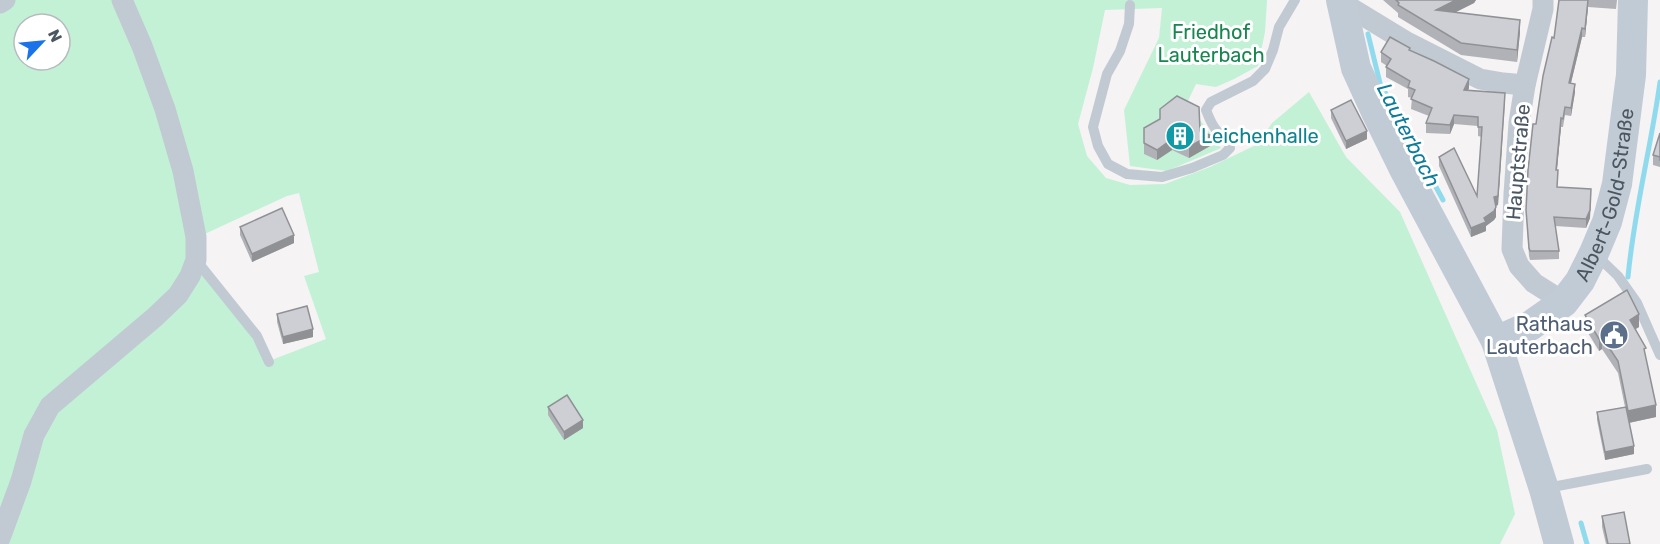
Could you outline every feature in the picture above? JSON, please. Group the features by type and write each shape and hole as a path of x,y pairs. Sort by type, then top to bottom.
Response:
{"main road":[{"name":"Albert-Gold-Straße","path":"1496,341 1530,326 1564,302 1580,281 1607,222 1617,184 1631,75 1633,0"},
{"path":"1341,1 1356,68 1372,105 1496,341 1544,489 1559,544"}],"street":[{"path":"0,3 5,0"},
{"path":"0,538 21,481 34,435 50,406 178,295 190,276 196,260 195,237 183,171 154,77 122,0"},
{"name":"Hauptstraße","path":"1543,0 1519,123 1512,249 1519,266 1534,283 1564,302"},
{"path":"1341,1 1406,41 1480,79 1503,84 1525,85"}],"lane":[{"path":"1130,5 1129,24 1120,51 1107,74 1093,127 1098,146 1108,164 1127,174 1162,177 1223,155 1230,148 1227,139 1211,124 1206,110 1211,102 1253,81 1265,69 1279,27 1294,0"},
{"path":"1594,253 1618,276 1637,303 1660,355"},
{"path":"196,260 257,336 269,362"},
{"path":"1544,489 1647,469"}],"green space":[{"name":"Friedhof Lauterbach","path":"0,0 1267,0 1265,32 1258,66 1216,87 1196,84 1187,103 1221,148 1167,171 1130,166 1124,110 1159,38 1162,8 1105,10 1078,124 1087,156 1106,178 1130,185 1165,184 1210,167 1258,144 1272,123 1309,92 1346,157 1400,212 1497,430 1515,514 1500,544 0,544","holes":["299,193 319,272 304,276 326,339 269,361 196,261 196,238 287,196"]}],"building":[{"path":"1396,0 1456,0 1436,10 1520,20 1517,50 1461,43 1398,5"},
{"path":"1559,0 1588,0 1585,29 1582,28 1569,83 1575,84 1571,108 1565,107 1563,119 1561,118 1556,170 1558,170 1557,187 1591,189 1590,210 1586,219 1554,217 1559,251 1530,251 1526,210 1533,124 1536,124 1543,76 1552,37 1554,38"},
{"path":"1390,37 1410,48 1409,50 1469,79 1464,90 1505,93 1498,196 1494,197 1496,207 1494,211 1484,218 1486,222 1471,228 1439,157 1454,148 1477,196 1482,127 1478,127 1478,117 1454,115 1450,125 1426,123 1432,108 1411,99 1415,90 1408,87 1410,81 1386,67 1391,59 1381,52"},
{"path":"1177,96 1199,107 1200,131 1210,135 1189,147 1172,139 1157,150 1144,143 1144,128 1160,119 1160,109"},
{"path":"1351,100 1367,131 1346,141 1331,110"},
{"path":"1660,133 1660,157 1653,155"},
{"path":"282,208 294,235 252,254 240,227"},
{"path":"1627,290 1639,314 1630,320 1646,348 1644,349 1656,405 1628,411 1618,361 1602,337 1599,339 1585,315"},
{"path":"307,306 313,329 283,337 277,314"},
{"path":"567,395 583,420 564,432 548,407"},
{"path":"1626,407 1634,446 1605,452 1597,412"},
{"path":"1624,512 1630,544 1608,544 1602,516"}],"waterway":[{"name":"Lauterbach","path":"1368,34 1380,83 1443,200"},
{"path":"1628,277 1634,228 1660,82"},
{"name":"Lauterbach","path":"1581,523 1587,544"}],"place":[{"name":"Leichenhalle","path":"1180,136"},
{"name":"Rathaus Lauterbach","path":"1614,335"}]}
